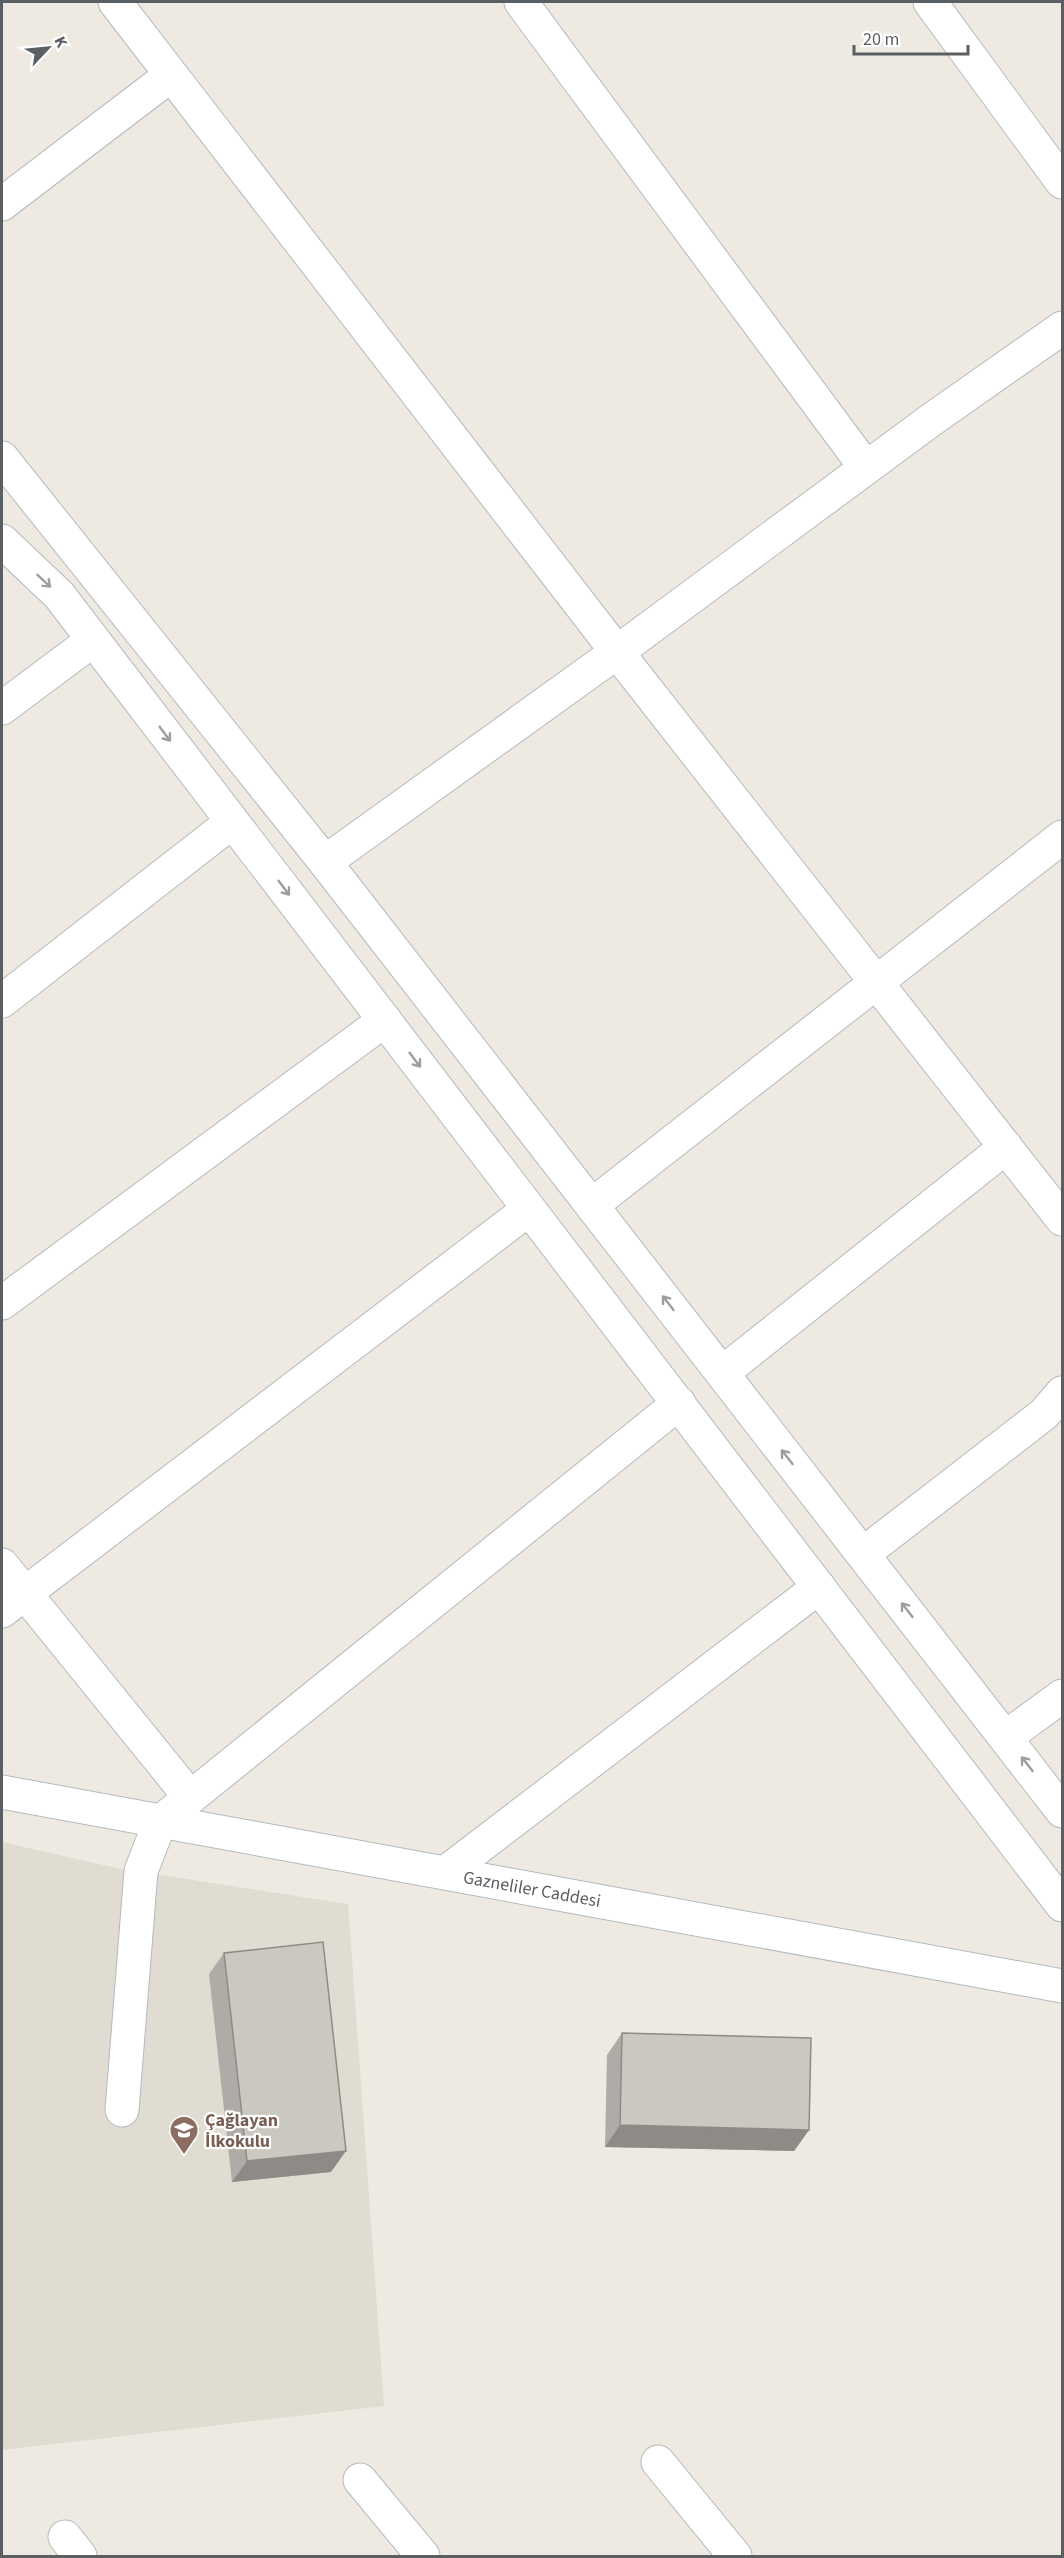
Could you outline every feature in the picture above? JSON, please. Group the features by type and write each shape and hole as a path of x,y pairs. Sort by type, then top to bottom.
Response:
{"street":[{"path":"115,2 617,652 1062,1219"},
{"path":"521,2 866,468"},
{"path":"930,2 1062,182"},
{"path":"2,204 171,75"},
{"path":"325,862 1062,328"},
{"path":"2,458 325,862 1062,1811"},
{"path":"2,541 59,595 1062,1905"},
{"path":"2,708 93,640"},
{"path":"2,1001 232,822"},
{"path":"592,1205 1062,837"},
{"path":"2,1303 385,1020"},
{"path":"722,1373 1006,1147"},
{"path":"12,1603 529,1209"},
{"path":"863,1554 1044,1414 1062,1393"},
{"path":"122,2110 141,1871 160,1822 679,1404"},
{"path":"2,1565 12,1603 190,1797"},
{"path":"445,1873 819,1587"},
{"path":"1006,1737 1062,1696"},
{"name":"Gazneliler Caddesi","path":"2,1792 1062,1986"},
{"path":"658,2462 735,2556"},
{"path":"360,2480 423,2556"}],"shaded area":[{"name":"Çağlayan İlkokulu","path":"2,1842 116,1868 348,1904 384,2406 2,2450"}],"building":[{"path":"323,1942 346,2151 247,2161 224,1953"},
{"path":"622,2033 811,2038 809,2130 620,2125"}],"place":[{"name":"Çağlayan İlkokulu","path":"184,2156"}]}
